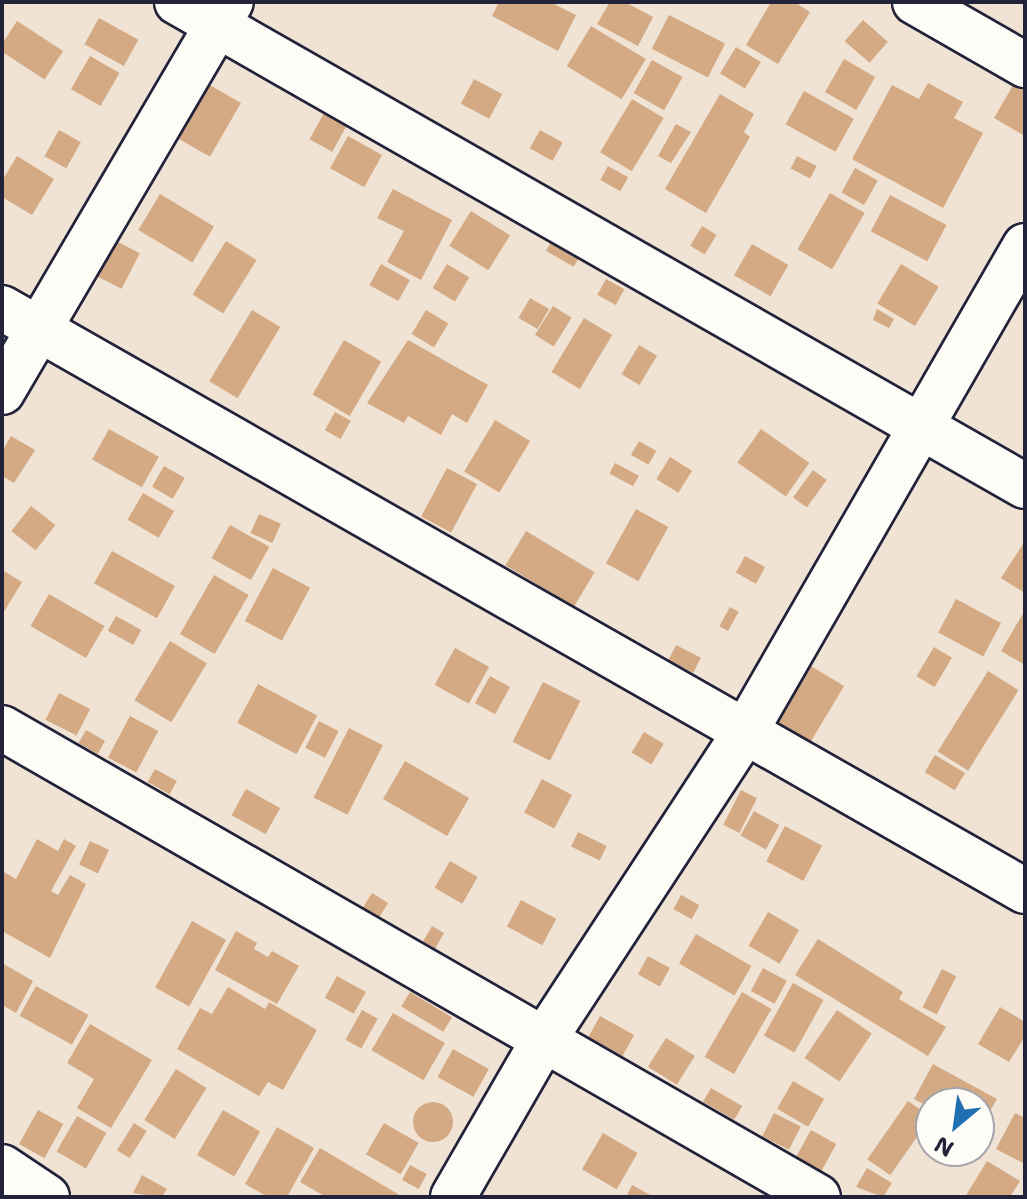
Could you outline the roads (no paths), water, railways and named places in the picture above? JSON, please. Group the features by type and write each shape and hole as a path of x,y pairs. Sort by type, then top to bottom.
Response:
{"street":[{"path":"177,2 225,14 1025,486"},
{"path":"915,2 1025,65"},
{"path":"2,392 225,14"},
{"path":"453,1197 543,1041 745,732 918,425 1025,246"},
{"path":"2,308 1025,891"},
{"path":"2,728 818,1197"},
{"path":"2,1167 47,1197"}]}
